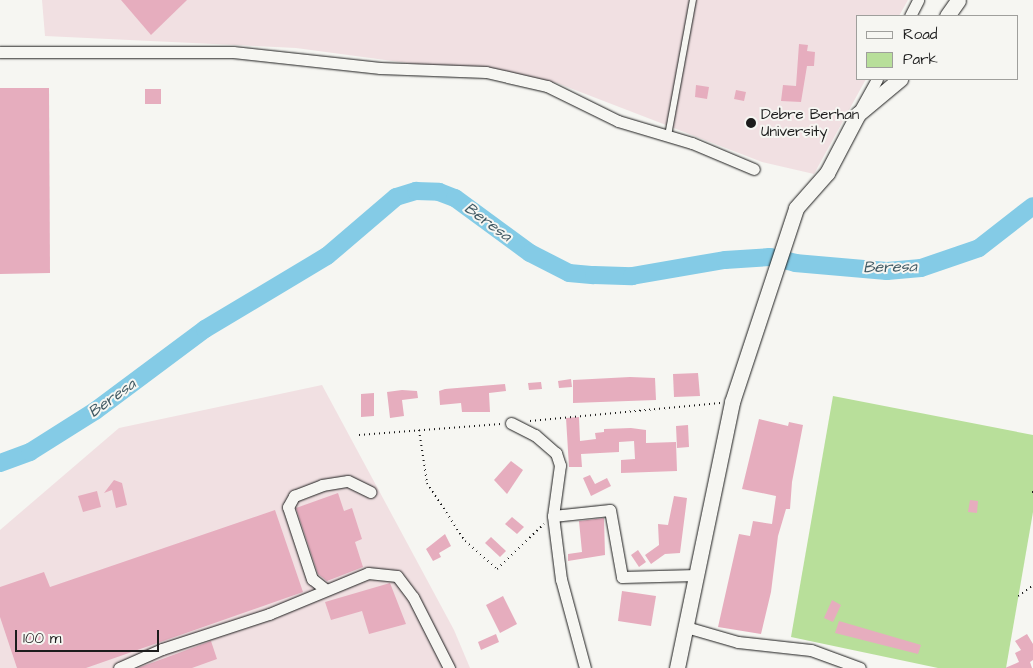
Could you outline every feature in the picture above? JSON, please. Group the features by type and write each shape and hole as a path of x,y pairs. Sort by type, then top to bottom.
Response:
{"main road":[{"path":"948,15 958,0"},
{"path":"678,668 732,402 760,323 796,208 827,173 858,114 899,80"}],"street":[{"path":"910,15 918,0"},
{"path":"0,52 233,52 356,66 486,72 547,86 610,118 668,136 754,169"},
{"path":"858,114 876,80"},
{"path":"511,423 535,435 556,453 560,465 554,516 561,579 584,668"},
{"path":"325,589 312,578 288,506 294,496 322,486 348,481 371,492"},
{"path":"554,516 610,510 622,577 696,575"},
{"path":"119,668 162,649 269,614 325,589 368,573 397,576 413,598 449,668"},
{"path":"686,627 738,642 811,650 860,668"}],"lane":[{"path":"668,136 693,0"}],"path":[{"path":"359,435 511,423 567,415 732,402"},
{"path":"419,430 427,484 465,541 497,569 554,516"},
{"path":"1018,596 1033,585"}],"shaded area":[{"name":"Debre Berhan University","path":"42,0 908,0 900,15 856,15 856,80 865,80 814,174 762,162 557,83 296,48 45,36"},
{"path":"322,385 454,630 470,668 0,668 0,530 119,428"}],"green space":[{"path":"833,396 1033,435 1033,512 1006,668 938,668 791,637"}],"building":[{"path":"121,0 187,0 151,35"},
{"path":"799,44 808,45 807,51 815,52 814,66 807,66 801,102 781,101 783,85 796,86"},
{"path":"696,85 709,87 707,99 695,97"},
{"path":"0,88 49,88 50,273 0,274"},
{"path":"145,89 161,89 161,104 145,104"},
{"path":"736,90 746,92 744,101 734,99"},
{"path":"698,373 700,396 674,397 673,374"},
{"path":"630,377 655,378 656,400 573,403 573,380"},
{"path":"571,379 572,387 559,388 558,381"},
{"path":"541,382 542,389 529,390 528,383"},
{"path":"505,384 506,391 489,393 490,412 462,412 461,403 440,405 439,391 445,389"},
{"path":"417,391 418,398 402,400 404,416 390,418 387,392"},
{"path":"374,393 374,416 361,417 361,394"},
{"path":"579,417 580,441 596,439 595,433 604,432 604,429 631,428 646,430 646,443 676,442 677,471 621,473 621,460 635,459 634,441 619,442 619,452 581,454 582,467 569,467 566,418"},
{"path":"759,419 788,426 789,422 803,425 792,482 790,509 786,509 778,536 771,592 761,634 718,627 739,534 750,536 753,521 772,524 776,496 742,489"},
{"path":"688,425 689,447 677,448 676,426"},
{"path":"511,461 523,470 507,494 494,480"},
{"path":"590,475 595,484 607,478 611,486 591,496 583,478"},
{"path":"114,480 122,483 127,505 116,508 112,490 104,493"},
{"path":"97,491 101,507 83,512 78,496"},
{"path":"338,493 344,511 352,508 362,539 355,542 363,567 327,581 318,574 296,508"},
{"path":"674,496 687,498 680,553 665,554 651,564 645,555 659,545 658,524 668,525"},
{"path":"970,500 978,501 977,513 968,512"},
{"path":"275,510 303,592 86,668 17,668 0,617 0,587 44,572 50,587"},
{"path":"512,517 524,527 517,534 505,524"},
{"path":"604,518 605,555 568,561 568,554 582,552 579,521"},
{"path":"445,534 451,546 439,553 441,557 433,561 426,549"},
{"path":"491,537 506,551 500,557 485,543"},
{"path":"638,550 646,562 639,567 631,555"},
{"path":"390,583 406,624 369,634 362,611 331,620 325,602"},
{"path":"622,591 656,596 651,626 618,621"},
{"path":"503,596 517,624 500,633 486,605"},
{"path":"832,600 841,605 833,622 824,618"},
{"path":"839,621 921,645 918,654 835,633"},
{"path":"496,634 499,642 481,650 478,642"},
{"path":"1027,634 1033,644 1033,660 1030,662 1032,668 1005,668 1019,662 1015,653 1021,650 1015,641"},
{"path":"211,641 217,659 192,668 138,668"}],"waterway":[{"name":"Beresa","path":"0,463 30,452 95,411 205,329 327,256 396,197 416,191 439,192 455,198 530,253 569,273 632,276 725,260 770,257 795,263 887,271 921,268 979,248 1033,206"}],"place":[{"name":"Debre Berhan University","path":"751,123"}]}
